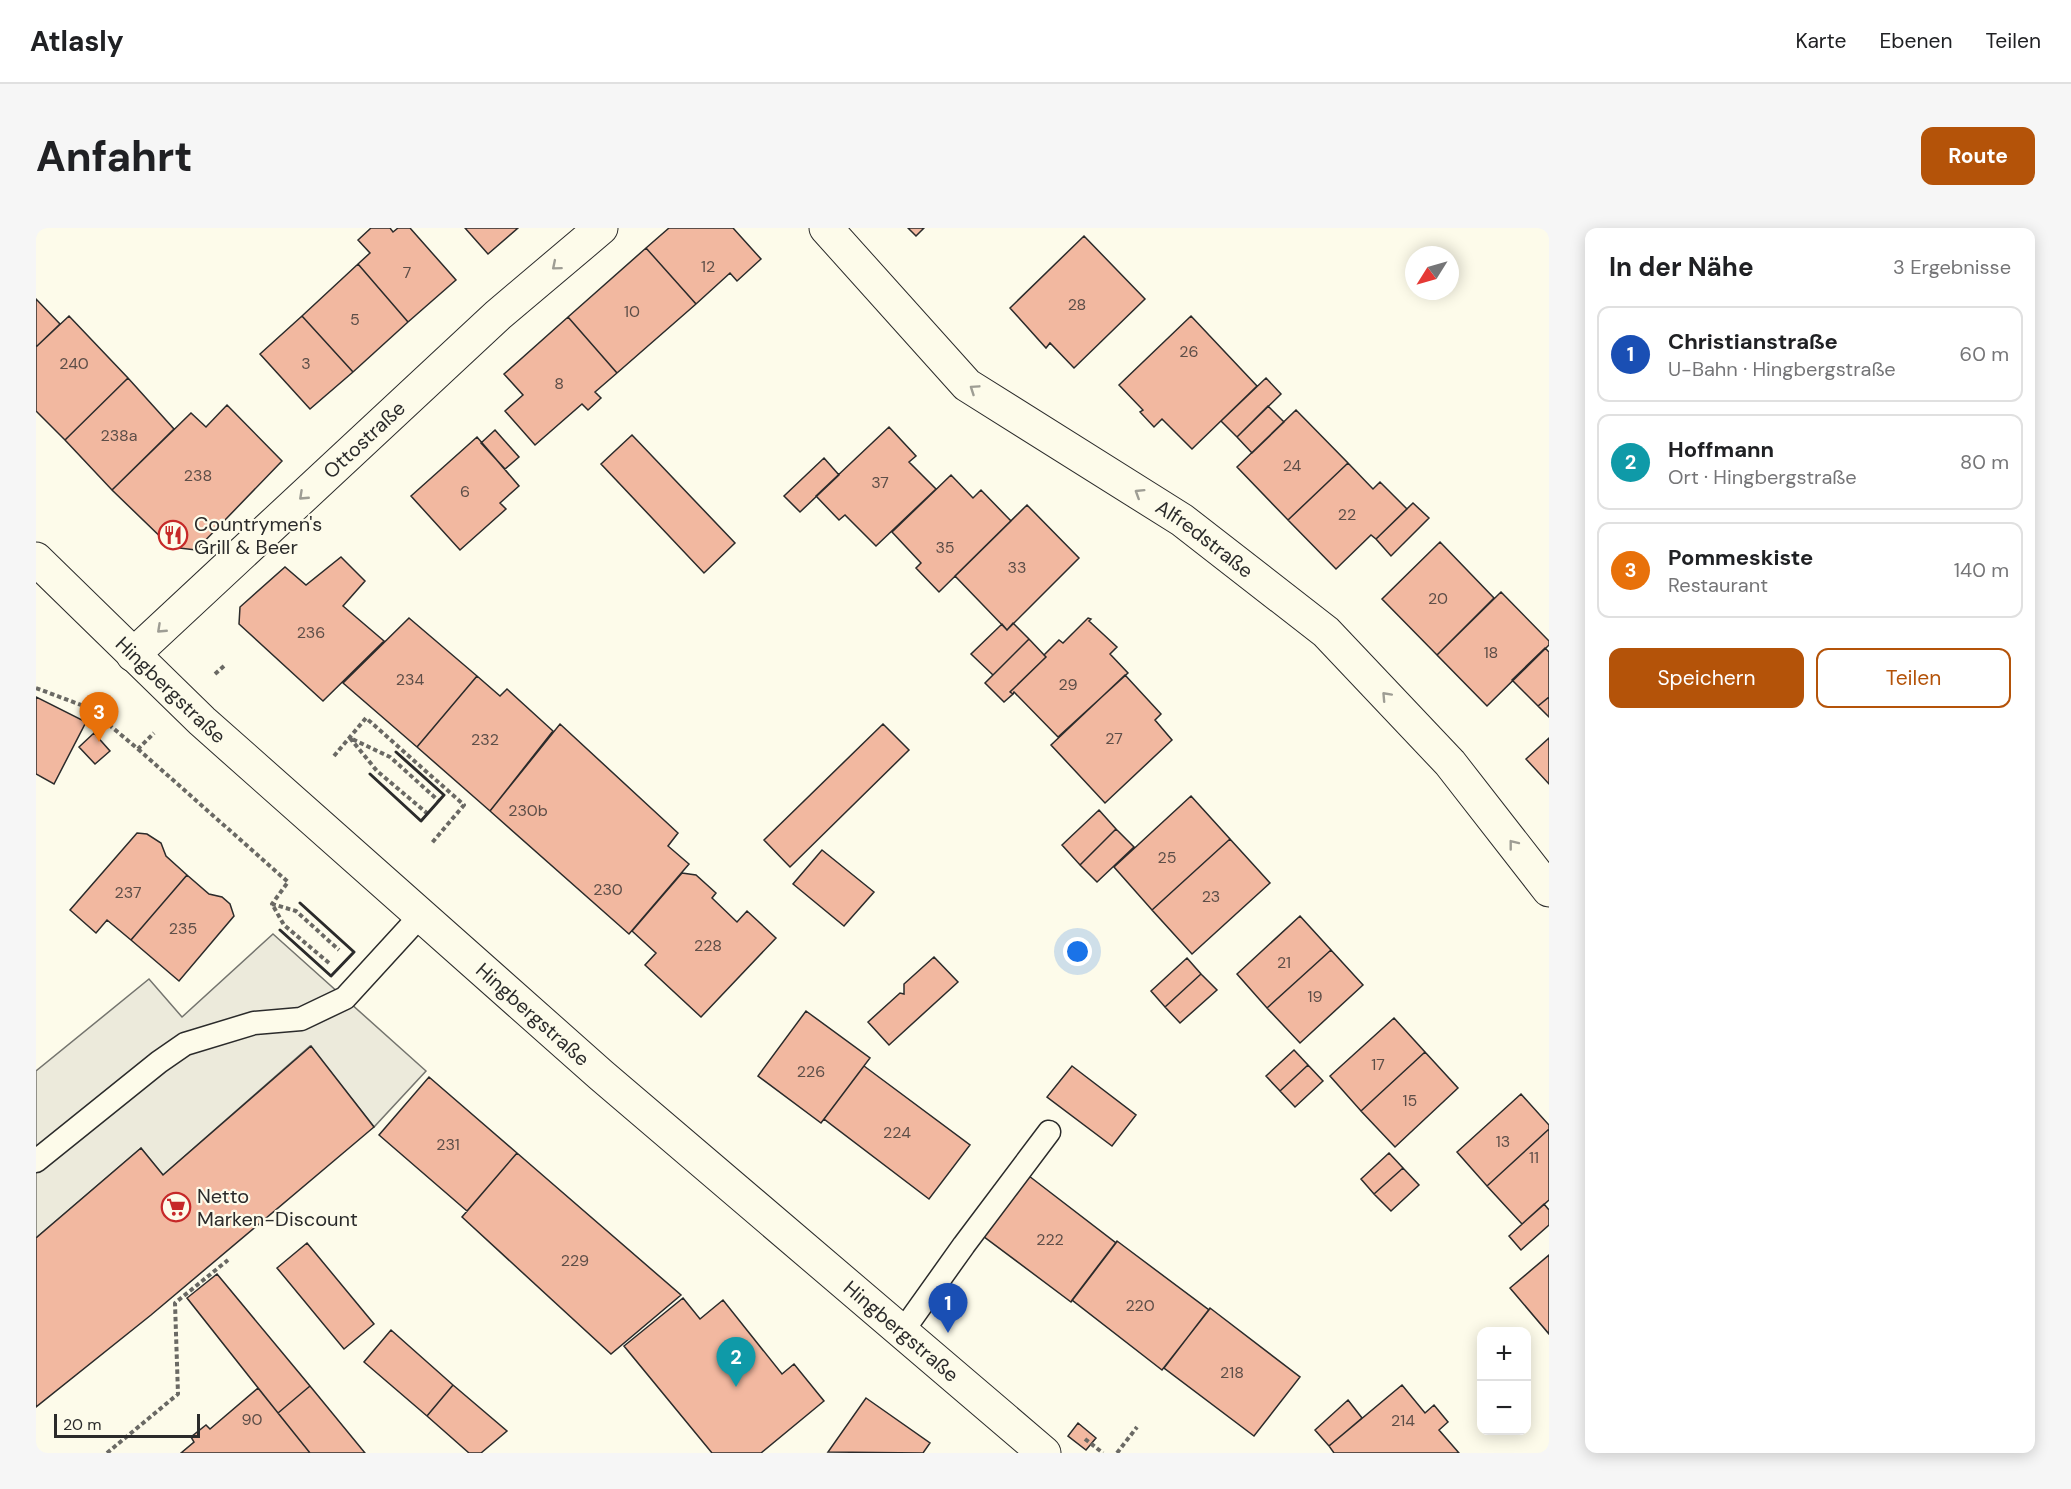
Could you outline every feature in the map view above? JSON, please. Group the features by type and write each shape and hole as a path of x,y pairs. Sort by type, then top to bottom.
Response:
{"street":[{"name":"Ottostraße","path":"133,655 498,315 601,228"},
{"name":"Alfredstraße","path":"826,228 967,385 1182,520 1326,632 1450,763 1549,890"},
{"name":"Hingbergstraße","path":"36,559 202,722 601,1075 1044,1453"}],"lane":[{"path":"36,1161 159,1062 185,1044 255,1023 301,1018 345,998 421,915"},
{"path":"902,1332 963,1245 1049,1132"}],"path":[{"path":"334,756 366,718 464,805 431,844"},
{"path":"350,738 390,757 439,801"},
{"path":"350,738 377,771 428,814"},
{"path":"138,749 288,882 272,904"},
{"path":"272,904 296,911 340,950"},
{"path":"272,904 284,925 337,970"},
{"path":"107,1453 178,1394 175,1303 228,1260"},
{"path":"1117,1453 1137,1426"},
{"path":"1082,1437 1103,1453"}],"shaded area":[{"name":"Netto Marken-Discount","path":"273,934 426,1071 374,1127 310,1046 163,1175 141,1148 36,1238 36,1071 149,979 182,1017"}],"building":[{"path":"371,228 390,228 393,232 398,228 410,228 456,280 408,322 358,264 370,253 358,240"},
{"path":"465,228 518,228 488,254"},
{"path":"669,228 733,228 761,259 737,281 730,273 696,304 646,248"},
{"path":"908,228 924,228 916,236"},
{"path":"1084,236 1145,299 1074,368 1050,343 1046,348 1010,308"},
{"path":"646,248 696,304 617,373 568,317"},
{"path":"358,264 408,322 353,372 302,316"},
{"path":"36,299 60,324 36,347"},
{"path":"69,316 128,378 65,440 36,411 36,347"},
{"path":"302,316 353,372 310,409 260,354"},
{"path":"1191,316 1257,386 1192,449 1162,419 1154,427 1140,412 1143,410 1119,385"},
{"path":"568,317 617,373 595,392 601,398 588,410 582,404 535,445 505,411 523,395 504,374"},
{"path":"128,378 174,429 112,490 65,440"},
{"path":"1266,378 1281,394 1237,437 1221,421"},
{"path":"227,405 282,461 196,550 171,547 112,490 191,413 206,427"},
{"path":"1268,406 1284,422 1252,453 1237,437"},
{"path":"1296,410 1348,463 1288,520 1237,467"},
{"path":"889,427 916,456 909,462 936,489 876,546 845,515 839,520 816,496"},
{"path":"495,430 519,457 505,469 481,443"},
{"path":"632,435 735,543 704,573 601,464"},
{"path":"477,437 519,486 500,503 506,509 460,550 411,496"},
{"path":"824,458 839,475 800,512 784,496"},
{"path":"1348,463 1373,489 1380,482 1407,509 1376,539 1371,535 1336,569 1288,520"},
{"path":"951,475 973,498 981,490 1011,521 939,592 916,568 921,563 892,532"},
{"path":"1413,503 1429,518 1391,556 1376,539"},
{"path":"1027,505 1079,558 1007,630 955,576"},
{"path":"1440,542 1494,598 1437,655 1382,599"},
{"path":"341,557 365,581 343,606 384,641 323,701 239,624 240,607 285,567 306,585"},
{"path":"1501,592 1549,641 1549,645 1487,706 1437,655"},
{"path":"409,618 477,676 417,747 343,683"},
{"path":"1088,618 1117,647 1110,654 1128,673 1058,737 1014,692 1013,694 1010,692 1046,657 1044,655 1059,640 1063,643"},
{"path":"1013,623 1029,639 993,675 971,654 1002,624 1007,630"},
{"path":"1029,639 1046,657 1010,692 1013,694 1004,702 985,683"},
{"path":"1545,648 1549,652 1549,697 1538,706 1512,680"},
{"path":"1125,675 1161,714 1155,720 1172,740 1105,803 1051,745"},
{"path":"477,676 500,696 507,689 553,731 490,811 417,747"},
{"path":"36,697 86,722 54,784 36,774"},
{"path":"1549,697 1549,717 1538,706"},
{"path":"560,724 678,833 668,846 689,864 629,934 490,811"},
{"path":"883,724 909,750 790,867 764,840"},
{"path":"94,733 110,751 95,764 79,747"},
{"path":"1549,738 1549,784 1526,759"},
{"path":"1191,796 1230,839 1152,910 1114,867"},
{"path":"1099,810 1116,829 1080,865 1062,845"},
{"path":"1116,829 1134,847 1097,882 1080,865"},
{"path":"137,833 147,834 161,843 166,856 187,875 131,940 107,920 96,933 70,910"},
{"path":"1230,839 1270,883 1192,954 1152,910"},
{"path":"822,850 874,892 844,926 793,884"},
{"path":"682,873 696,875 716,893 712,898 737,922 747,911 776,938 701,1017 645,965 656,953 632,931"},
{"path":"187,875 209,894 222,897 230,904 234,916 179,981 131,940"},
{"path":"1300,916 1331,950 1267,1008 1237,974"},
{"path":"1331,950 1363,985 1300,1043 1267,1008"},
{"path":"934,957 958,982 889,1045 868,1022 900,993 904,994 904,984"},
{"path":"1187,958 1201,974 1165,1007 1151,991"},
{"path":"1201,974 1217,990 1180,1023 1165,1007"},
{"path":"806,1011 870,1058 821,1123 758,1076"},
{"path":"1394,1018 1425,1052 1361,1111 1330,1076"},
{"name":"Netto Marken-Discount","path":"311,1046 374,1127 151,1315 36,1407 36,1238 141,1148 163,1175"},
{"path":"1294,1050 1308,1065 1280,1091 1266,1076"},
{"path":"1425,1052 1458,1088 1395,1147 1361,1111"},
{"path":"1308,1065 1323,1081 1295,1107 1280,1091"},
{"path":"864,1066 970,1145 929,1199 824,1119"},
{"path":"1072,1066 1136,1115 1112,1146 1047,1097"},
{"path":"429,1077 517,1153 467,1211 379,1135"},
{"path":"1521,1094 1549,1125 1549,1129 1487,1186 1457,1152"},
{"path":"1549,1129 1549,1200 1522,1224 1487,1186"},
{"path":"517,1153 681,1295 611,1354 462,1217"},
{"path":"1389,1153 1403,1168 1374,1194 1361,1179"},
{"path":"1403,1168 1419,1185 1391,1211 1374,1194"},
{"path":"1029,1176 1116,1243 1071,1302 983,1236"},
{"path":"1544,1204 1549,1210 1549,1225 1521,1250 1509,1236"},
{"path":"1117,1241 1209,1310 1162,1370 1072,1300"},
{"path":"307,1243 374,1324 344,1349 277,1268"},
{"path":"1549,1255 1549,1334 1510,1288"},
{"path":"217,1274 310,1386 278,1413 187,1298"},
{"path":"683,1298 700,1319 723,1300 782,1374 794,1364 824,1401 761,1453 712,1453 624,1346"},
{"path":"1210,1308 1300,1377 1254,1436 1164,1368"},
{"path":"391,1330 453,1385 427,1416 364,1362"},
{"path":"453,1385 507,1431 481,1453 469,1453 427,1416"},
{"path":"1402,1385 1425,1413 1434,1405 1448,1422 1439,1430 1459,1453 1334,1453 1329,1446"},
{"path":"310,1386 365,1453 310,1453 278,1413"},
{"path":"258,1388 310,1453 181,1453 194,1442 191,1437 206,1425 210,1429"},
{"path":"866,1398 930,1443 923,1453 828,1452"},
{"path":"1348,1400 1362,1418 1329,1446 1315,1430"},
{"path":"1078,1423 1096,1438 1086,1450 1068,1436"}],"wall":[{"path":"370,774 421,821 444,795 396,752"},
{"path":"280,930 331,976 354,952 300,903"}],"place":[{"name":"Countrymen's Grill & Beer","path":"173,535"},
{"name":"Pommeskiste","path":"99,742"},
{"name":"Netto Marken-Discount","path":"176,1207"},
{"name":"Christianstraße","path":"948,1333"},
{"name":"Hoffmann","path":"736,1387"}]}
